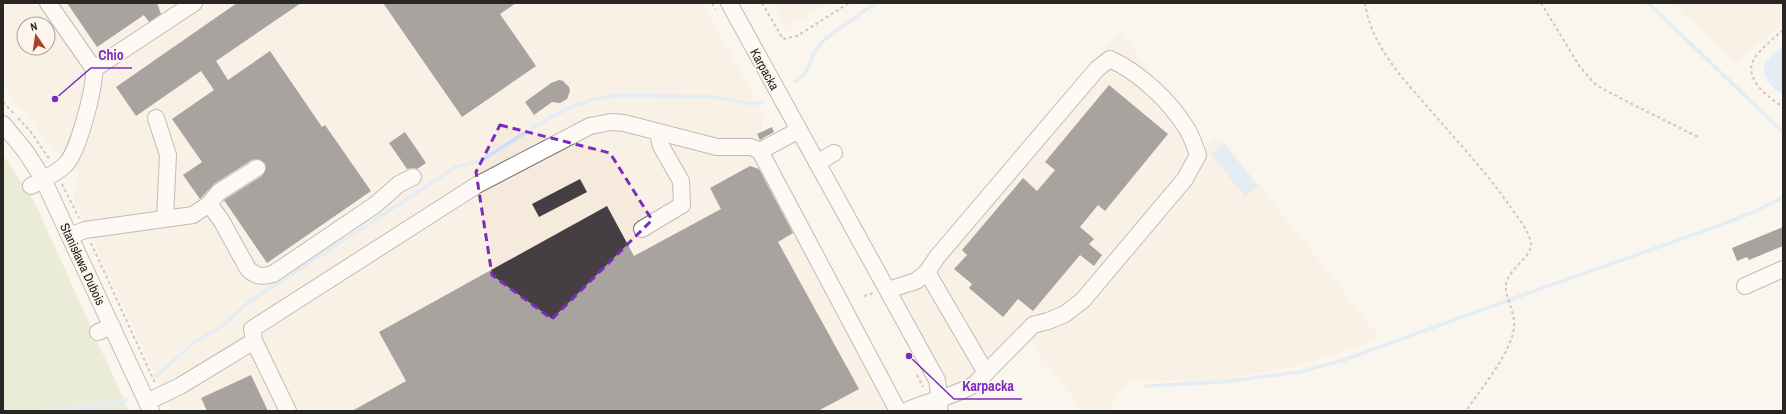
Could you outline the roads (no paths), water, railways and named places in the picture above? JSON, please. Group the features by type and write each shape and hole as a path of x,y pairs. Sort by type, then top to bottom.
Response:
{"street":[{"path":"37,182 65,165 72,156 90,105 94,69 48,3"},
{"path":"94,69 194,3"},
{"name":"Karpacka","path":"729,3 937,380 940,406"},
{"path":"888,290 916,281 926,272 1096,69 1110,59 1124,65 1166,100 1188,130 1198,155 1185,179 1083,300 1065,314 1033,325 975,384 964,391 940,406 919,404 906,411"},
{"path":"156,118 168,155 165,218"},
{"path":"288,411 254,341 252,330 477,185 581,130 590,126 611,122 624,123 717,147 751,147 760,151 898,411"},
{"name":"Stanisława Dubois","path":"3,124 26,152 37,182 70,236 105,329 149,407"},
{"path":"760,151 799,130"},
{"path":"642,229 682,205 681,180 661,146 658,132"},
{"path":"817,163 834,153"},
{"path":"70,236 85,230 193,215 209,204 219,192 257,168"},
{"path":"209,204 221,220 248,269 254,274 263,277 273,274 375,205 399,184 414,177"},
{"path":"1745,286 1783,269"},
{"path":"926,272 986,373"},
{"path":"149,407 180,386 254,341"}],"water":[{"path":"1783,46 1783,94 1771,84 1765,76 1764,66 1770,57"},
{"path":"1224,144 1258,187 1245,197 1211,154"}],"waterway":[{"path":"795,82 805,74 815,51 824,40 875,3"},
{"path":"1648,3 1783,132"},
{"path":"155,377 197,340 221,327 249,302 456,167 481,160 535,126 567,109 601,98 619,95 714,97 753,104 762,102"},
{"path":"1146,386 1222,382 1300,372 1341,361 1718,226 1756,211 1783,197"},
{"path":"37,411 60,410 126,400"}],"place":[{"name":"Chio","path":"55,99"},
{"name":"Karpacka","path":"909,356"}]}
